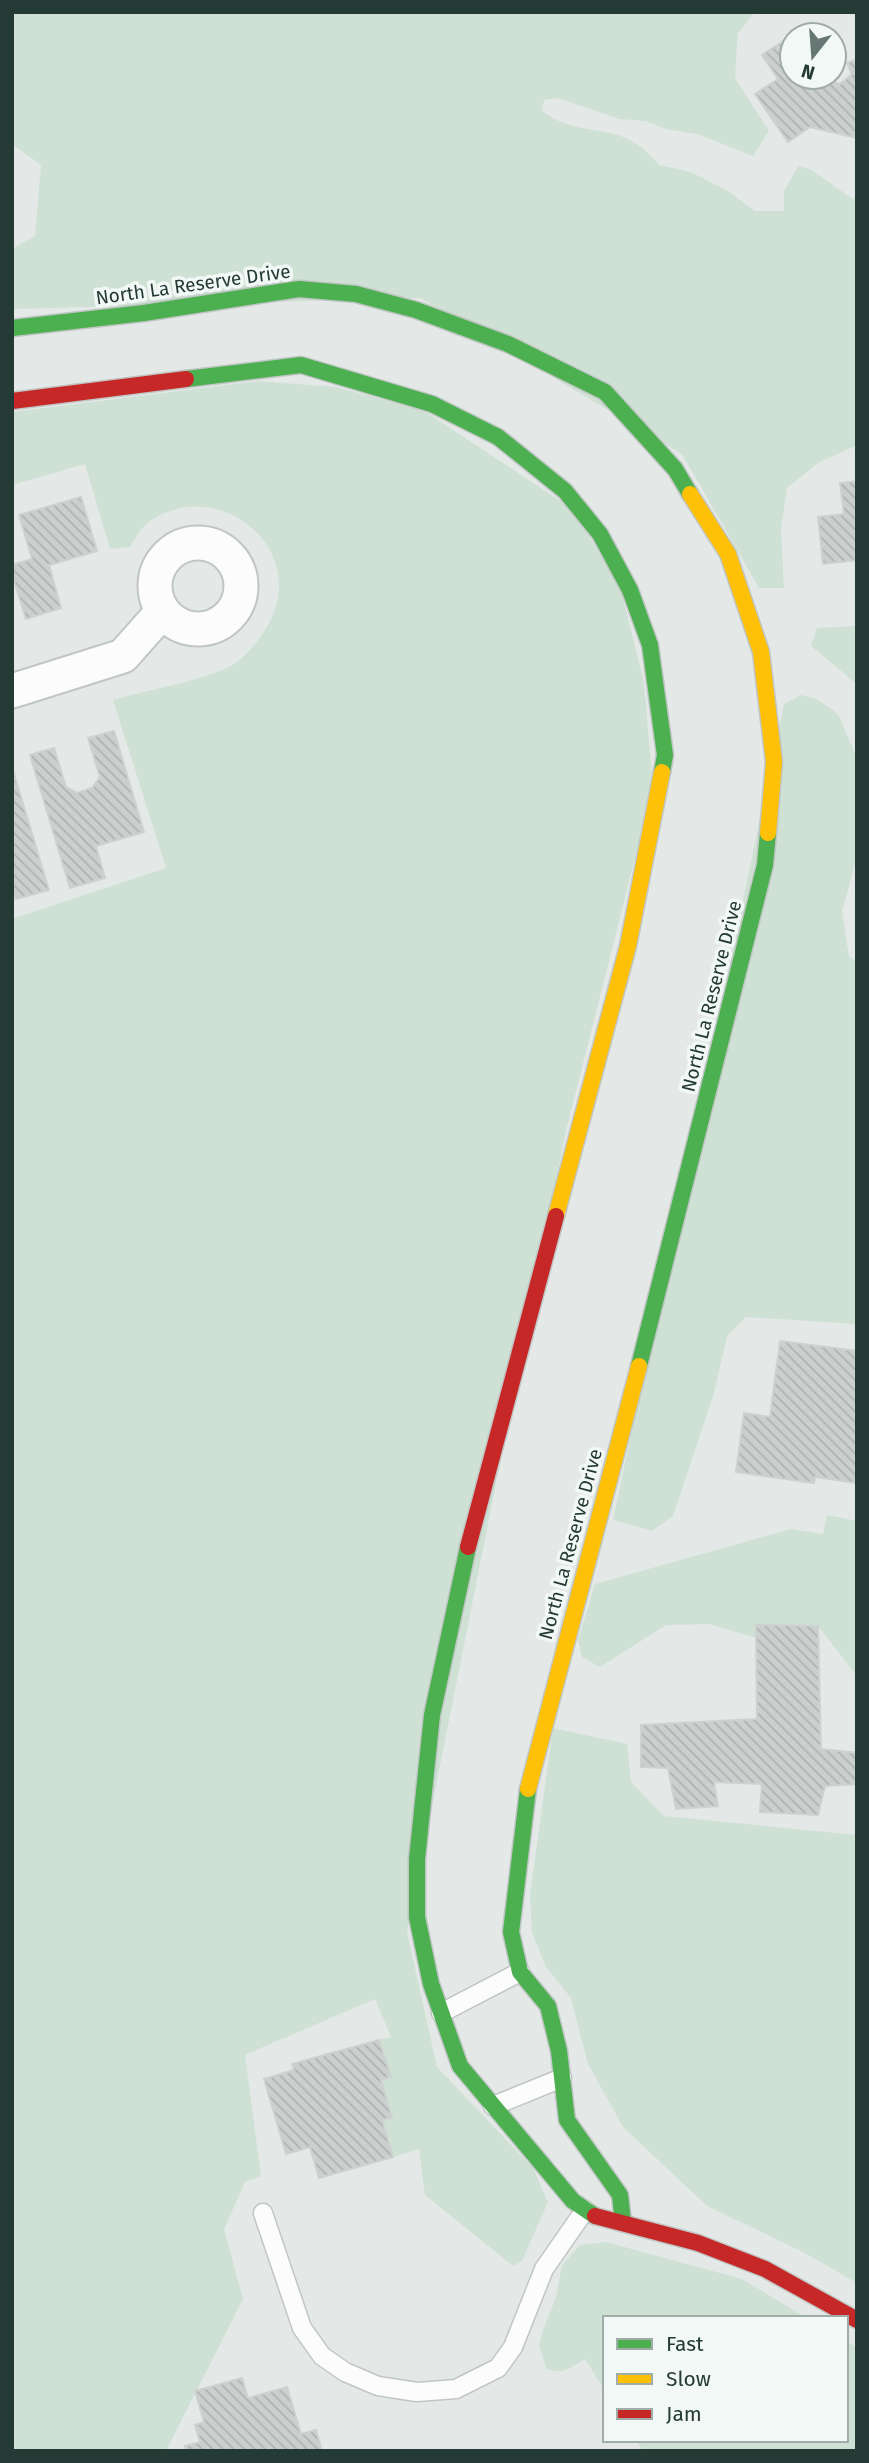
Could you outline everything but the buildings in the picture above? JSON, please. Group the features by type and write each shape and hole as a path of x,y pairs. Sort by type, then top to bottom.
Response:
{"street":[{"name":"North La Reserve Drive","path":"12,328 144,313 299,289 356,294 416,310 508,344 605,391 675,469 728,554 761,652 774,762 765,865 678,1220 528,1785 511,1933 520,1972 548,2006 567,2120 620,2195 622,2222"},
{"path":"12,401 301,365 432,404 498,437 565,491 600,534 630,590 650,645 665,755 628,946 473,1525 432,1715 417,1859 417,1917 441,2013 460,2066 549,2175 584,2210 597,2217 698,2243 765,2269 857,2320"},
{"path":"12,691 123,656 162,611"}],"lane":[{"path":"441,2013 520,1972"},
{"path":"493,2106 562,2078"},
{"path":"263,2213 302,2328 322,2356 345,2372 378,2386 417,2392 456,2389 498,2368 513,2347 544,2269 584,2210"}],"green space":[{"path":"12,12 755,12 738,33 735,78 769,131 753,156 697,134 665,129 646,121 619,119 558,98 544,100 542,111 573,126 616,134 630,140 659,165 691,172 728,191 755,211 784,211 784,191 798,166 812,170 851,198 857,199 857,445 818,463 787,488 781,529 784,588 759,588 682,454 420,298 12,309 12,249 35,236 41,165 12,144"},
{"path":"258,381 336,387 423,410 574,510 621,590 644,683 653,787 566,1131 407,1932 437,2067 533,2168 548,2202 522,2261 513,2266 425,2195 419,2149 393,2157 382,2120 392,2117 381,2080 390,2077 379,2040 391,2037 375,1999 245,2055 261,2176 245,2182 224,2229 243,2299 166,2451 12,2451 12,919 166,868 113,700 201,678 238,661 265,630 277,601 278,574 269,549 252,528 230,514 204,507 176,509 146,524 130,547 110,549 85,464 12,485 12,412"},
{"path":"857,626 857,684 811,646 817,628"},
{"path":"801,695 817,699 838,714 857,758 857,857 842,911 849,957 857,962 857,1324 746,1317 727,1336 714,1393 673,1516 652,1531 613,1520 784,704"},
{"path":"827,1515 857,1521 857,1676 818,1626 756,1625 756,1638 709,1624 666,1625 600,1667 582,1657 578,1640 595,1584 791,1529 823,1534"},
{"path":"553,1728 627,1744 631,1782 664,1816 857,1835 857,2283 803,2252 707,2206 623,2127 588,2064 571,1998 546,1967 532,1933 530,1895"},
{"path":"606,2242 742,2279 804,2316 603,2316 603,2388 585,2359 561,2371 546,2368 539,2345 556,2297 562,2265 580,2245"},
{"path":"848,2342 857,2347 857,2451 643,2451 637,2442 848,2442"}],"traffic: fast":[{"path":"12,328 144,313 299,289 356,294 416,310 508,344 605,392 675,469 690,494"},
{"path":"186,379 301,365 432,404 498,437 565,491 600,534 630,590 650,645 665,755 662,772"},
{"path":"639,1366 765,865 768,833"},
{"path":"468,1547 432,1715 417,1859 417,1917 431,1984 460,2066 573,2201 595,2216"},
{"path":"528,1789 511,1932 520,1972 548,2006 559,2051 567,2120 620,2195 623,2222"}],"traffic: slow":[{"path":"690,494 728,554 761,652 774,762 768,833"},
{"path":"556,1216 628,946 662,772"},
{"path":"528,1789 639,1366"}],"traffic: jam":[{"path":"12,401 186,379"},
{"path":"468,1547 556,1216"},
{"path":"595,2216 698,2243 765,2269 857,2320"}]}
